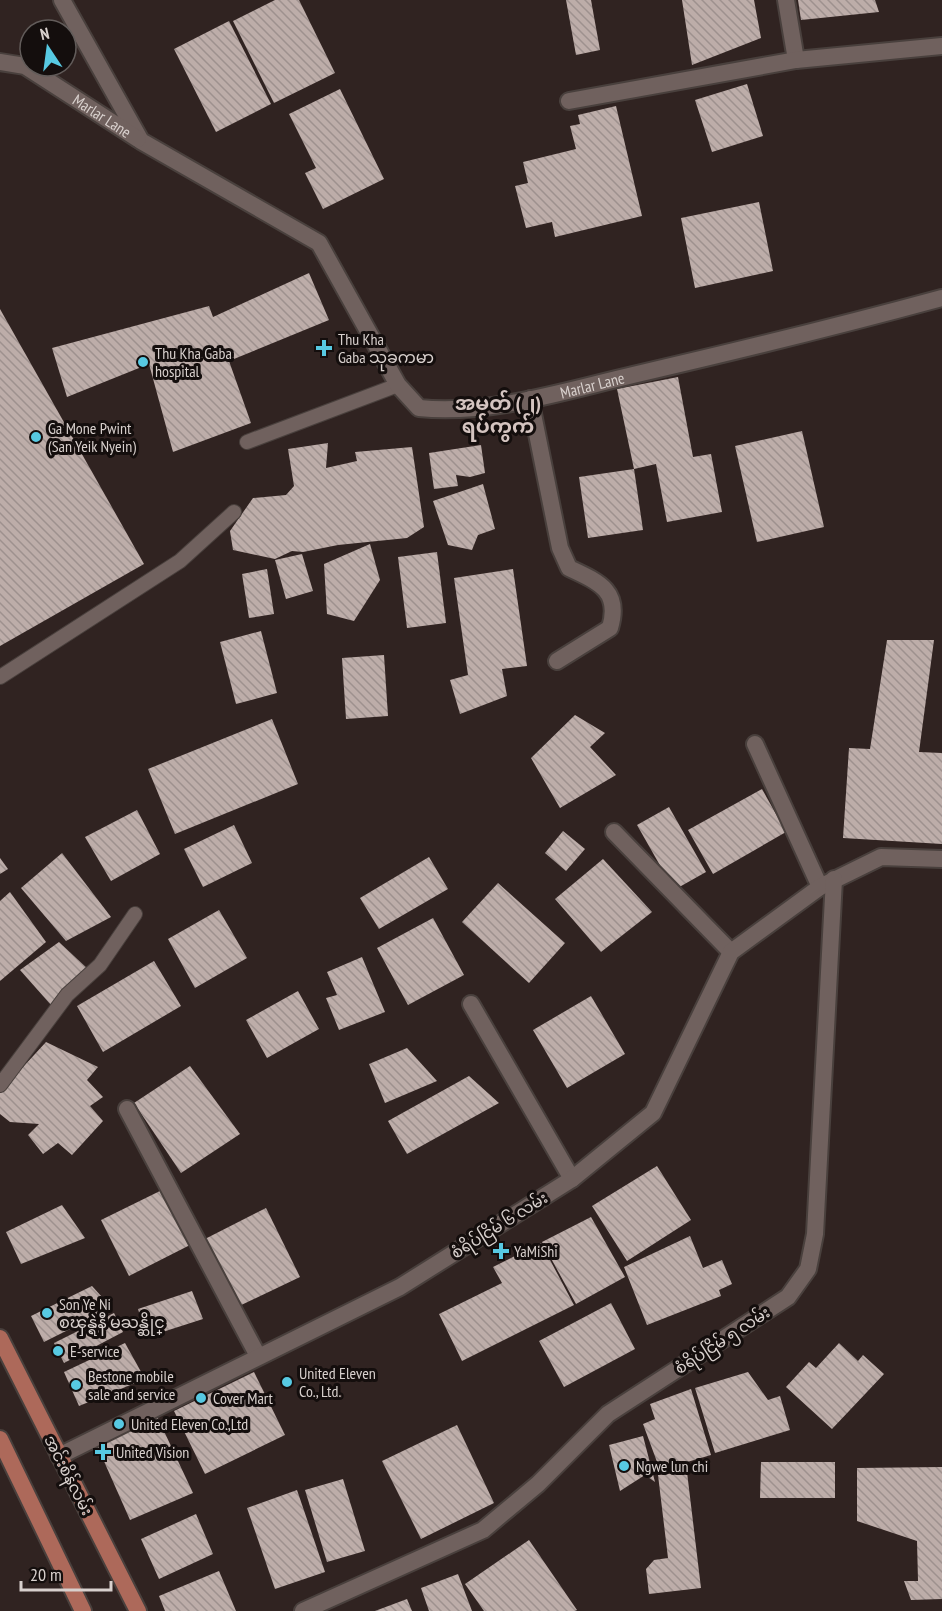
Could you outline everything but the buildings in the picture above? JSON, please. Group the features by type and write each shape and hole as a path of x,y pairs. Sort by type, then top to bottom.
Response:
{"main road":[{"name":"အင်းစိန်လမ်း","path":"0,1338 138,1611"},
{"path":"0,1439 83,1611"}],"street":[{"name":"Marlar Lane","path":"62,0 141,141"},
{"path":"786,0 796,60"},
{"path":"569,102 796,60 942,46"},
{"name":"Marlar Lane","path":"0,62 25,66 141,141 319,243 398,385 419,408 449,411 530,399 801,336 942,298"},
{"path":"530,399 560,548 568,568 590,578 610,594 615,612 610,628 557,661"},
{"path":"756,744 827,883"},
{"path":"614,832 732,952"},
{"name":"စံရိပ်ငြိမ် ၆ လမ်း","path":"59,1456 400,1287 572,1179 653,1113 732,952 827,883 881,857 942,859"},
{"name":"စံရိပ်ငြိမ် ၅ လမ်း","path":"303,1611 483,1530 538,1484 608,1414 788,1297 808,1269 815,1234 827,883"},
{"path":"471,1004 572,1179"},
{"path":"127,1109 258,1356"}],"lane":[{"path":"248,441 398,385"},
{"path":"0,677 180,561 234,512"},
{"path":"0,1085 67,995 100,965 135,914"}],"place":[{"name":"Thu Kha Gaba သုခကမာ","path":"324,348"},
{"name":"Thu Kha Gaba hospital","path":"143,362"},
{"name":"Ga Mone Pwint (San Yeik Nyein)","path":"36,437"},
{"name":"YaMiShi","path":"501,1251"},
{"name":"Son Ye Ni စၾန္ရဲနီ မႀန္ဆိုင္","path":"47,1313"},
{"name":"E-service","path":"58,1351"},
{"name":"United Eleven Co., Ltd.","path":"287,1382"},
{"name":"Bestone mobile sale and service","path":"76,1385"},
{"name":"Cover Mart","path":"201,1398"},
{"name":"United Eleven Co.,Ltd","path":"119,1424"},
{"name":"United Vision","path":"103,1452"},
{"name":"Ngwe lun chi","path":"624,1466"}],"district":[{"name":"အမှတ် (၂) ရပ်ကွက်","path":"498,414"}]}
